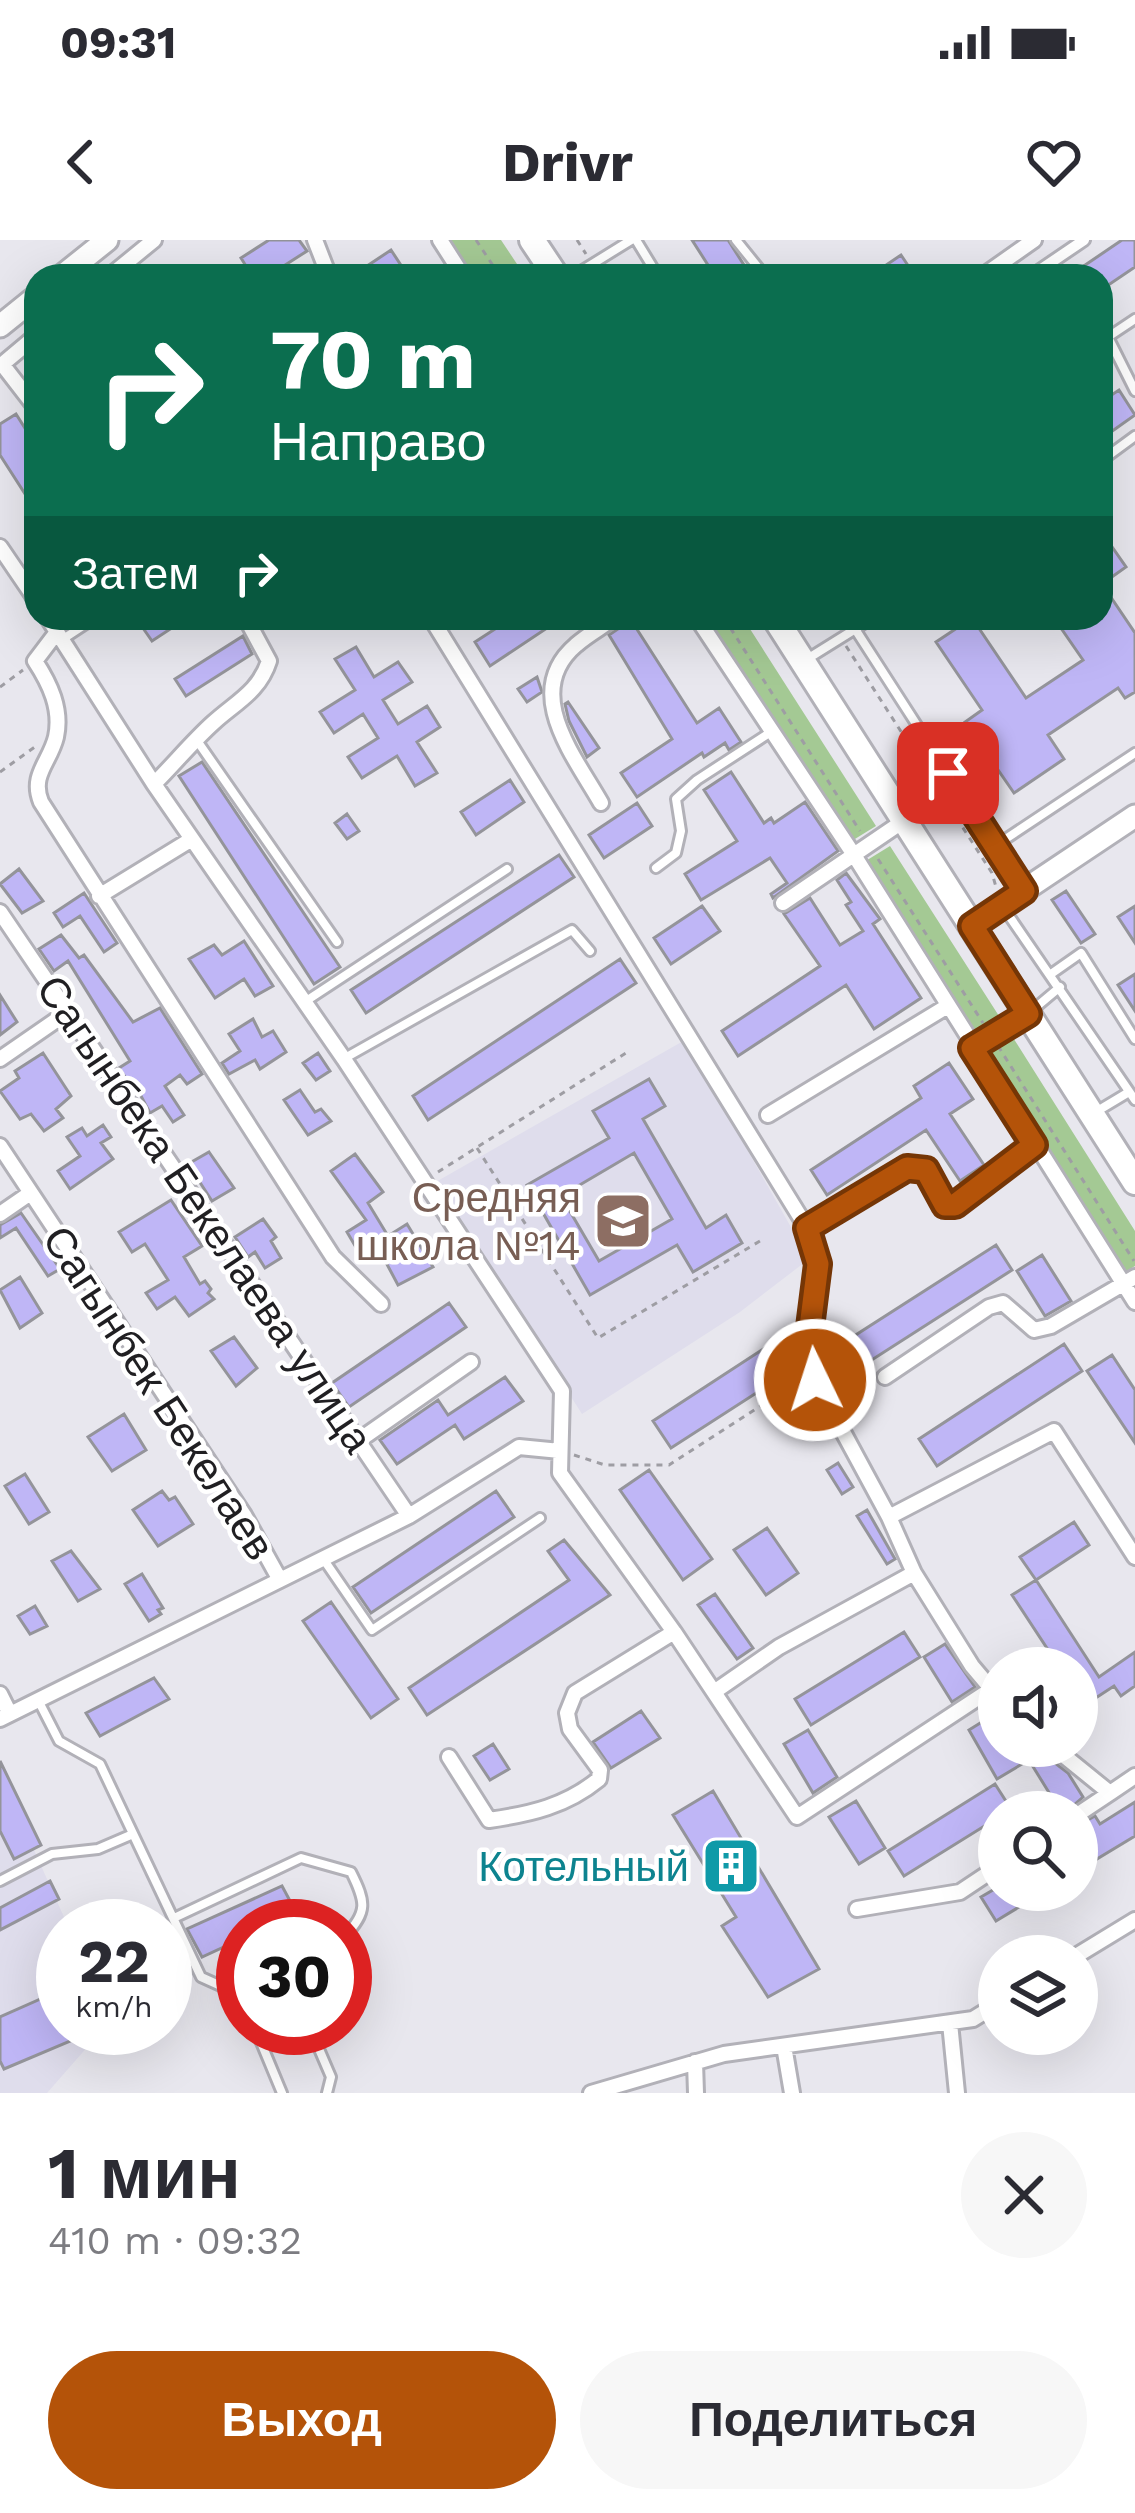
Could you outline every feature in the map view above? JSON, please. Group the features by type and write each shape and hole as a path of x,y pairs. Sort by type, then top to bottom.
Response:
{"highway":[{"path":"783,630 1135,1182"}],"main road":[{"path":"77,264 107,240"},
{"path":"0,326 24,307"},
{"path":"972,926 1135,816"}],"street":[{"path":"125,264 154,240"},
{"path":"1001,264 1034,240"},
{"path":"1049,264 1084,240"},
{"path":"1,365 24,393"},
{"path":"0,547 24,582"},
{"path":"56,630 154,784 344,1059 562,1391 560,1473 674,1632 797,1817 978,1705"},
{"path":"154,784 199,742 209,726 262,683 269,662 252,630"},
{"path":"438,630 807,1228 818,1264 809,1335 814,1372 914,1573 978,1669"},
{"path":"597,630 572,648 553,682 552,717 601,803"},
{"path":"705,630 854,855 1034,1145 1129,1281 1135,1302"},
{"path":"60,636 35,662 54,695 58,732 36,789 99,896 332,1257 381,1304"},
{"path":"783,903 904,820"},
{"path":"99,896 192,839"},
{"name":"Сагынбека Бекелаева улица","path":"0,912 410,1516"},
{"path":"768,1115 946,1007"},
{"path":"0,1059 68,1012"},
{"path":"972,1048 1028,1014"},
{"path":"807,1228 907,1168 926,1170 945,1205 955,1205 1034,1145"},
{"name":"Сагынбек Бекелаев","path":"0,1146 244,1515 280,1580"},
{"path":"0,1214 29,1194"},
{"path":"884,1377 989,1306 1012,1306 1034,1330 1051,1326 1129,1281"},
{"path":"358,1441 470,1362"},
{"path":"889,1516 1054,1431 1135,1557"},
{"path":"0,1694 5,1717 410,1516 519,1447 560,1451"},
{"path":"714,1692 779,1647 914,1573"},
{"path":"449,1757 489,1820 534,1814 577,1797 599,1779 600,1770 570,1729 568,1713 575,1693 674,1632"},
{"path":"1078,1767 1110,1793"},
{"path":"1098,1801 1135,1776"},
{"path":"857,1909 960,1892 978,1880"},
{"path":"1098,1943 1135,1920"},
{"path":"591,2093 695,2062 978,2016"},
{"path":"950,2023 957,2093"},
{"path":"784,2046 792,2093"},
{"path":"695,2062 696,2093"}],"lane":[{"path":"593,264 633,240"},
{"path":"736,240 755,264"},
{"path":"1113,354 1135,391"},
{"path":"60,636 72,630"},
{"path":"803,662 853,630"},
{"path":"856,630 1024,891"},
{"path":"656,868 676,854 681,831 676,799 772,732"},
{"path":"199,742 337,942"},
{"path":"994,846 1135,753"},
{"path":"304,1001 507,869"},
{"path":"1002,906 1132,1096 1093,1114"},
{"path":"344,1059 572,930 590,951"},
{"path":"1051,974 1082,953 1135,1039"},
{"path":"1028,1014 1060,987"},
{"path":"323,1558 373,1630 540,1519"},
{"path":"38,1699 59,1741 100,1764 165,1899"},
{"path":"0,1881 52,1854 98,1849 134,1834"},
{"path":"192,1909 301,1858 351,1872 365,1899"},
{"path":"192,1957 201,1977 216,1984"},
{"path":"266,2055 282,2093"},
{"path":"322,2055 332,2077 327,2093"}],"path":[{"path":"732,630 1135,1263"},
{"path":"836,630 992,873 1002,906"},
{"path":"0,687 35,662"},
{"path":"0,772 58,732"},
{"path":"425,1180 629,1051"},
{"path":"477,1148 598,1338 765,1238"},
{"path":"560,1451 605,1465 669,1466 814,1372"}],"shaded area":[{"name":"Средняя школа №14","path":"685,1040 809,1259 740,1312 582,1414 434,1183"},
{"path":"0,1774 56,1899 36,1899 36,2055 80,2055 47,2093 0,2093"}],"green space":[{"path":"450,240 501,240 517,264 465,264"},
{"path":"716,630 751,630 876,826 850,842"},
{"path":"890,846 999,1016 973,1033 864,862"},
{"path":"1012,1036 1135,1231 1135,1266 1125,1272 986,1053"}],"building":[{"path":"269,240 299,240 307,251 287,264 245,264 241,258"},
{"path":"692,240 728,240 743,264 707,264"},
{"path":"1122,240 1135,240 1135,267 1113,282 1113,264 1087,264"},
{"path":"391,250 400,264 370,264"},
{"path":"1119,390 1135,415 1113,431 1113,394"},
{"path":"16,414 24,427 24,492 0,455 0,424"},
{"path":"1113,548 1126,567 1113,576"},
{"path":"1113,600 1135,633 1135,692 1125,698 1118,688 1048,735 1064,759 1014,793 965,722 982,710 936,642 954,630 980,630 1026,698 1083,660 1062,630 1113,630"},
{"path":"144,630 169,630 152,641"},
{"path":"494,630 544,630 490,666 475,642"},
{"path":"616,630 637,630 697,723 719,708 741,742 729,750 725,743 704,757 702,753 637,797 621,773 672,739 609,635"},
{"path":"243,636 252,654 186,696 175,679"},
{"path":"356,647 374,677 398,662 412,682 383,700 398,724 427,706 440,727 417,742 437,773 415,786 397,756 362,778 348,757 378,738 363,714 334,733 320,712 355,690 335,659"},
{"path":"537,677 542,692 527,702 518,689"},
{"path":"568,702 599,748 587,757 569,721"},
{"path":"202,762 340,967 314,984 179,776"},
{"path":"731,772 764,823 771,818 774,823 805,802 838,851 773,898 771,894 787,883 770,858 701,900 685,874 737,841 704,790"},
{"path":"510,780 524,802 476,835 461,812"},
{"path":"637,803 652,826 604,858 589,835"},
{"path":"347,814 359,831 347,839 335,823"},
{"path":"559,855 574,877 366,1013 351,990"},
{"path":"19,869 43,901 22,913 0,884"},
{"path":"846,873 880,919 873,924 921,998 874,1029 846,985 738,1056 722,1031 820,966 784,914 810,898 840,945 863,931 837,880"},
{"path":"1066,891 1095,934 1081,943 1052,900"},
{"path":"84,893 117,943 104,952 80,916 63,927 54,913"},
{"path":"702,906 720,931 671,964 654,938"},
{"path":"1135,906 1135,943 1118,917"},
{"path":"61,935 79,958 84,955 133,1022 160,1008 202,1074 187,1084 180,1075 165,1086 184,1115 173,1122 162,1106 150,1113 133,1081 130,1084 119,1068 130,1061 68,961 54,971 39,949"},
{"path":"244,941 273,986 255,996 244,979 215,998 189,959 214,945 222,955"},
{"path":"620,959 636,983 428,1120 413,1096"},
{"path":"1135,974 1135,1011 1118,985"},
{"path":"0,995 17,1022 0,1035"},
{"path":"253,1019 262,1037 273,1031 286,1052 260,1069 255,1060 229,1074 222,1063 240,1051 229,1034"},
{"path":"43,1053 71,1096 56,1109 63,1118 44,1131 31,1114 20,1119 0,1091 19,1078 15,1071"},
{"path":"318,1053 330,1071 316,1080 303,1063"},
{"path":"949,1063 973,1099 950,1114 984,1165 960,1181 926,1130 827,1195 811,1170 921,1098 914,1086"},
{"path":"649,1079 665,1106 643,1119 706,1228 726,1215 742,1243 693,1272 677,1245 590,1295 527,1185 609,1138 593,1111","holes":["634,1153 672,1219 599,1261 561,1196"]},
{"path":"300,1090 315,1112 321,1109 331,1121 308,1135 284,1100"},
{"path":"103,1125 111,1137 101,1143 113,1159 70,1189 58,1171 80,1156 67,1137 82,1128 87,1136"},
{"path":"209,1152 234,1188 212,1201 188,1164"},
{"path":"355,1154 383,1192 368,1203 388,1236 407,1224 433,1267 398,1285 373,1238 357,1249 347,1232 366,1220 331,1171"},
{"path":"171,1200 202,1246 184,1257 214,1299 189,1316 175,1297 157,1309 146,1293 168,1280 145,1244 132,1252 119,1232"},
{"path":"21,1213 60,1269 48,1276 16,1228 0,1238 0,1225"},
{"path":"263,1219 276,1237 271,1241 281,1258 265,1268 255,1252 248,1257 235,1237"},
{"path":"996,1245 1012,1270 867,1363 851,1338"},
{"path":"1042,1255 1071,1301 1045,1316 1017,1271"},
{"path":"20,1277 42,1313 20,1328 0,1290"},
{"path":"449,1303 466,1327 349,1407 332,1383"},
{"path":"234,1337 257,1368 236,1386 211,1351"},
{"path":"777,1340 795,1368 671,1448 653,1421"},
{"path":"1064,1344 1082,1371 937,1466 919,1439"},
{"path":"1112,1355 1135,1390 1135,1443 1087,1371"},
{"path":"505,1377 523,1401 464,1439 455,1425 397,1464 380,1440 438,1400 448,1415"},
{"path":"124,1414 146,1450 112,1471 88,1437"},
{"path":"838,1463 853,1487 842,1494 827,1470"},
{"path":"649,1470 712,1559 683,1580 620,1490"},
{"path":"25,1474 49,1512 29,1524 5,1486"},
{"path":"162,1491 169,1500 175,1497 193,1524 158,1546 133,1510"},
{"path":"496,1491 514,1517 371,1613 353,1587"},
{"path":"867,1510 895,1559 887,1564 857,1516"},
{"path":"1074,1522 1089,1545 1036,1580 1020,1557"},
{"path":"767,1528 798,1573 766,1595 734,1550"},
{"path":"564,1540 610,1595 427,1715 409,1688 569,1580 548,1551"},
{"path":"71,1551 100,1589 78,1601 52,1561"},
{"path":"142,1574 163,1608 149,1621 125,1584"},
{"path":"1036,1580 1080,1647 1046,1647 1012,1595"},
{"path":"715,1594 753,1648 737,1659 698,1605"},
{"path":"331,1602 398,1699 371,1718 303,1621"},
{"path":"35,1606 47,1626 30,1634 18,1616"},
{"path":"904,1632 920,1657 811,1725 795,1699"},
{"path":"945,1644 975,1687 952,1702 924,1657"},
{"path":"1135,1652 1135,1686 1121,1696 1114,1686 1098,1696 1098,1675"},
{"path":"154,1678 169,1699 100,1736 86,1713"},
{"path":"641,1711 660,1738 611,1768 593,1742"},
{"path":"978,1724 978,1746 969,1730"},
{"path":"808,1730 837,1777 813,1793 784,1744"},
{"path":"493,1744 509,1769 490,1780 474,1756"},
{"path":"0,1761 41,1845 14,1859 0,1831"},
{"path":"990,1767 1017,1767 997,1779"},
{"path":"1033,1767 1060,1767 1079,1791 1048,1791"},
{"name":"Котельный","path":"713,1791 819,1969 768,1997 722,1926 736,1917 673,1815"},
{"path":"978,1795 978,1830 904,1876 888,1851"},
{"path":"856,1801 885,1848 859,1864 829,1817"},
{"path":"1135,1802 1135,1836 1098,1858 1098,1821 1100,1824"},
{"path":"50,1881 59,1899 36,1899 36,1911 0,1930 0,1908"},
{"path":"282,1886 289,1899 253,1899"},
{"path":"990,1911 1012,1911 996,1921"},
{"path":"216,1916 216,1951 202,1957 192,1938 192,1927"},
{"path":"36,2001 37,2055 4,2069 0,2017"}],"place":[{"name":"Средняя школа №14","path":"623,1221"},
{"name":"Котельный","path":"731,1866"}],"route":[{"path":"815,1380 809,1335 818,1264 807,1228 907,1168 926,1170 945,1205 955,1205 1034,1145 972,1048 1028,1014 972,926 1024,891 948,773"}]}
